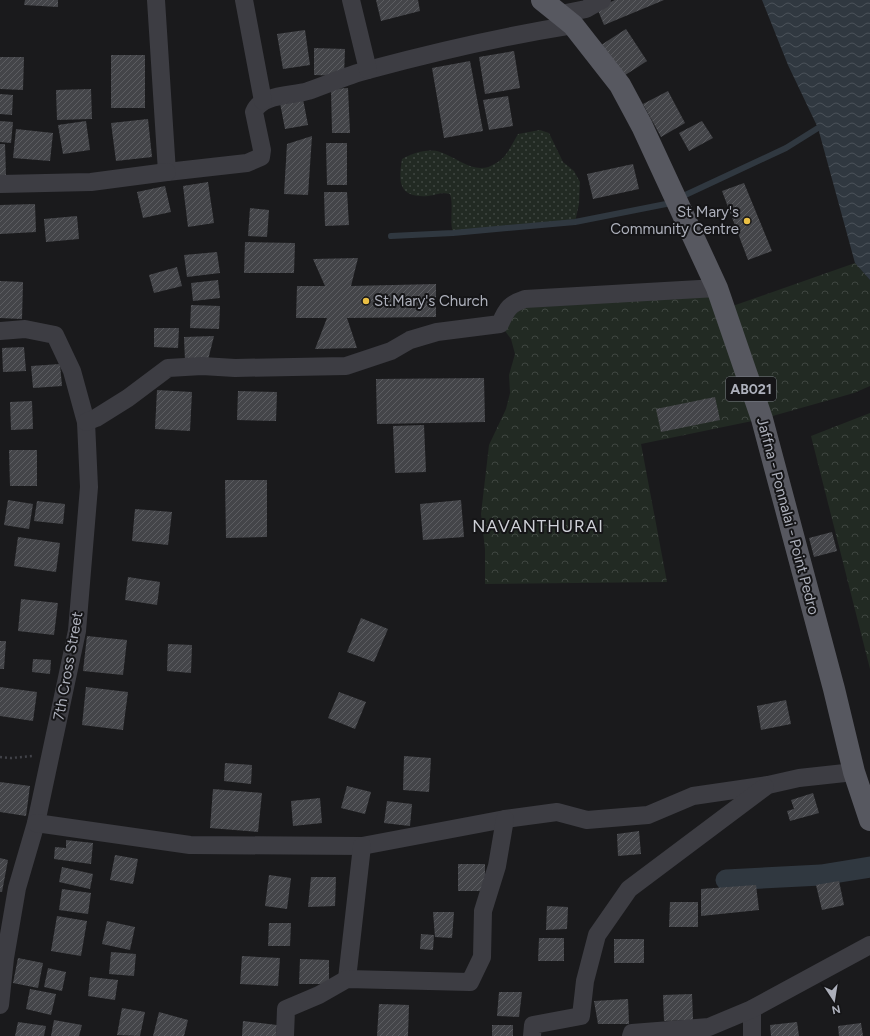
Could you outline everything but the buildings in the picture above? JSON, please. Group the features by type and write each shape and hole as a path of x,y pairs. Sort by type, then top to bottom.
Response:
{"main road":[{"name":"Jaffna - Ponnalai - Point Pedro","path":"542,0 567,20 620,85 642,126 717,288 762,419 834,689 854,772 870,820"}],"street":[{"path":"156,0 167,172"},
{"path":"244,0 263,101"},
{"path":"351,0 368,70"},
{"path":"0,184 91,182 247,163 261,157 262,150 254,112 256,106 263,101 307,91 368,70 525,32 567,20 602,0"},
{"path":"86,422 96,418 128,398 168,368 202,366 235,368 346,366 391,351 410,340 437,332 500,324 505,313 512,304 526,299 717,288"},
{"name":"7th Cross Street","path":"0,331 25,329 54,335 72,371 86,422 89,487 77,630 36,823 18,888 1,982 0,1005"},
{"path":"36,823 190,844 362,846 505,819 557,812 587,820 648,815 692,796 768,785 799,778 854,772"},
{"path":"532,1036 533,1025 581,1016 585,981 597,935 629,889 768,785"},
{"path":"285,1036 286,1009 319,995 347,979 470,982 482,957 483,911 496,866 505,819"},
{"path":"347,979 362,846"},
{"path":"631,1036 632,1033 709,1027 752,1009 870,945"},
{"path":"752,1009 752,1036"}],"path":[{"path":"0,757 11,758 50,754"}],"green space":[{"path":"540,130 549,133 563,162 574,171 580,182 579,204 575,222 453,233 451,223 452,204 450,194 444,193 418,196 406,192 401,182 400,175 402,159 411,155 426,151 435,151 468,165 481,168 489,167 503,157 509,150 518,134"},
{"path":"855,263 870,280 870,386 854,393 762,419 641,444 667,582 485,584 485,549 481,514 489,445 506,409 510,393 509,375 515,354 511,339 500,324 512,304 717,288 724,309"},
{"path":"870,413 870,669 811,436"}],"water":[{"path":"762,0 870,0 870,280 855,263 818,128 788,65"}],"waterway":[{"path":"391,236 453,233 575,222 666,204 786,148 818,128"},
{"path":"726,880 821,875 870,867"}],"place":[{"name":"St Mary's Community Centre","path":"747,221"},
{"name":"St.Mary's Church","path":"366,301"}],"district":[{"name":"NAVANTHURAI","path":"538,526"}]}
